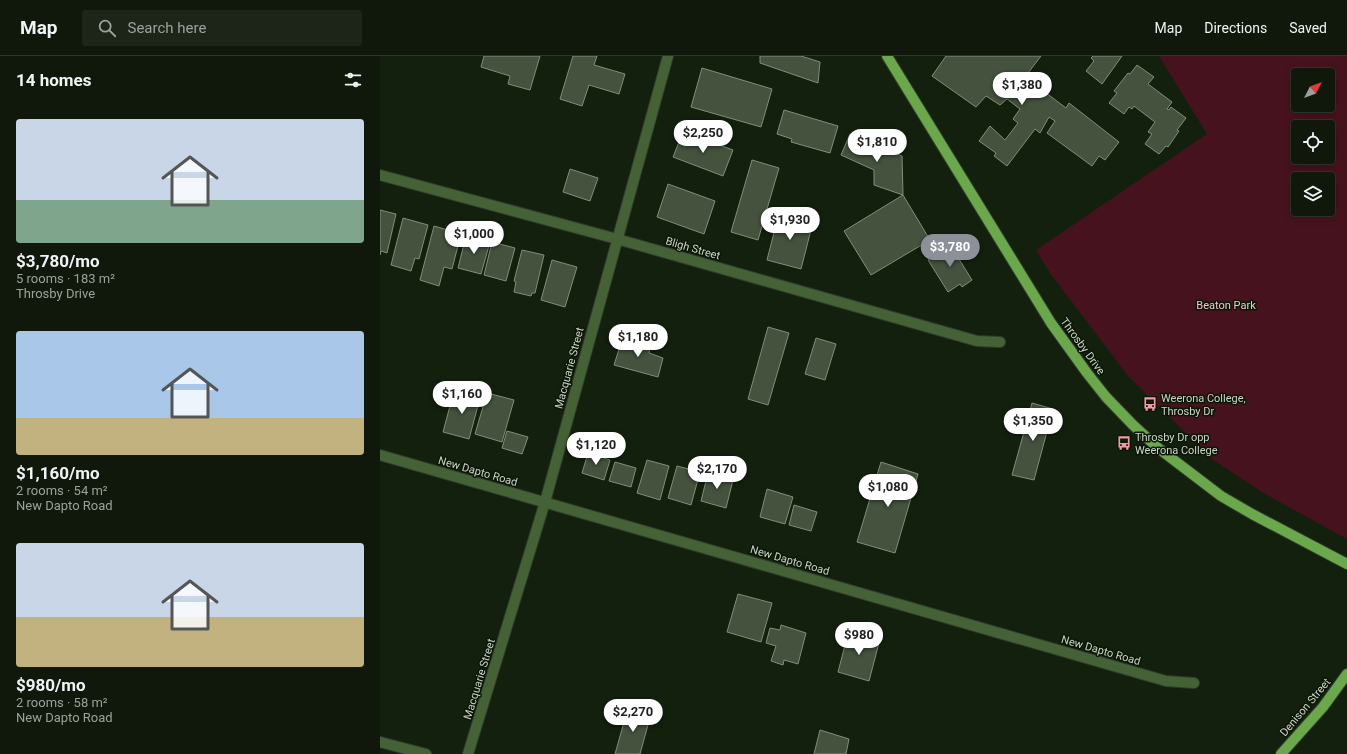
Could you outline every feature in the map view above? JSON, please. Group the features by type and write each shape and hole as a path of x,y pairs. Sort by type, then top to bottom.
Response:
{"main road":[{"name":"Throsby Drive","path":"887,56 1051,323 1077,361 1106,397 1158,448 1221,496 1347,564"},
{"name":"Denison Street","path":"1281,754 1322,707 1347,674"}],"street":[{"name":"Macquarie Street","path":"468,754 545,502 668,56"},
{"name":"Bligh Street","path":"380,175 617,239 976,341 1000,342"},
{"name":"New Dapto Road","path":"380,455 1166,682 1194,683"},
{"path":"380,742 426,754"}],"green space":[{"name":"Beaton Park","path":"1159,56 1347,56 1347,539 1265,494 1212,459 1128,376 1050,273 1036,250 1207,134"}],"building":[{"path":"484,56 540,56 530,90 508,84 510,76 481,67"},
{"path":"573,56 597,56 594,65 625,74 619,94 589,85 582,106 560,99"},
{"path":"760,56 801,56 820,62 818,83 760,63"},
{"path":"946,56 1041,56 1025,77 1066,108 1069,103 1119,142 1105,160 1099,156 1092,166 1047,133 1055,121 1049,117 1040,133 1035,129 1007,166 994,156 996,153 979,141 990,126 1005,140 1018,123 1013,119 1020,109 1007,99 1000,105 986,96 976,107 932,76"},
{"path":"1093,56 1122,56 1102,84 1086,71 1094,61 1091,58"},
{"path":"1137,65 1154,77 1148,84 1172,102 1167,109 1169,110 1171,107 1186,118 1177,130 1179,131 1168,147 1166,146 1159,154 1145,144 1152,134 1148,132 1155,122 1134,106 1132,109 1129,107 1124,114 1109,103 1117,93 1114,91 1128,73 1130,74"},
{"path":"702,68 772,89 761,127 691,107"},
{"path":"784,110 838,126 830,153 791,142 792,139 777,134"},
{"path":"683,132 733,150 723,176 673,157"},
{"path":"850,134 902,156 903,195 874,185 874,170 841,155"},
{"path":"752,160 779,168 758,240 731,232"},
{"path":"570,169 598,178 590,201 563,192"},
{"path":"668,184 715,201 704,234 657,217"},
{"path":"903,195 930,240 871,275 844,231"},
{"path":"380,210 396,214 387,253 381,251 380,255"},
{"path":"779,213 813,222 801,269 767,260"},
{"path":"403,218 428,225 419,259 415,258 411,271 391,265"},
{"path":"434,226 455,232 454,236 460,238 452,269 444,267 439,286 420,280"},
{"path":"466,236 490,242 481,274 458,268"},
{"path":"492,242 515,248 506,281 484,275"},
{"path":"949,243 972,280 962,287 960,284 948,292 928,260 939,253 938,250"},
{"path":"522,250 544,255 535,293 532,293 531,296 514,292 516,282 514,281"},
{"path":"552,260 577,267 565,307 541,300"},
{"path":"768,327 789,333 768,405 748,399"},
{"path":"816,338 836,344 825,380 805,374"},
{"path":"622,340 632,343 634,340 651,344 649,353 663,358 658,377 614,365"},
{"path":"454,391 480,398 469,439 443,432"},
{"path":"487,393 514,400 502,442 475,434"},
{"path":"1032,403 1053,409 1034,480 1012,475"},
{"path":"507,431 528,437 522,454 502,448"},
{"path":"588,453 610,460 604,480 582,473"},
{"path":"647,460 669,466 660,500 637,493"},
{"path":"615,462 636,468 631,487 609,481"},
{"path":"881,462 918,474 895,553 857,542"},
{"path":"677,466 700,472 691,505 668,498"},
{"path":"708,473 733,480 726,508 701,501"},
{"path":"767,489 793,497 785,524 760,517"},
{"path":"794,505 817,512 811,531 789,525"},
{"path":"738,594 772,603 761,642 727,632"},
{"path":"781,625 806,633 798,664 784,660 783,665 771,661 776,646 766,643 770,628 780,630"},
{"path":"849,630 880,639 869,681 838,672"},
{"path":"628,708 651,714 640,754 615,754"},
{"path":"820,730 849,739 846,754 814,754"}],"place":[{"name":"Weerona College, Throsby Dr","path":"1150,404"},
{"name":"Throsby Dr opp Weerona College","path":"1124,443"}]}
